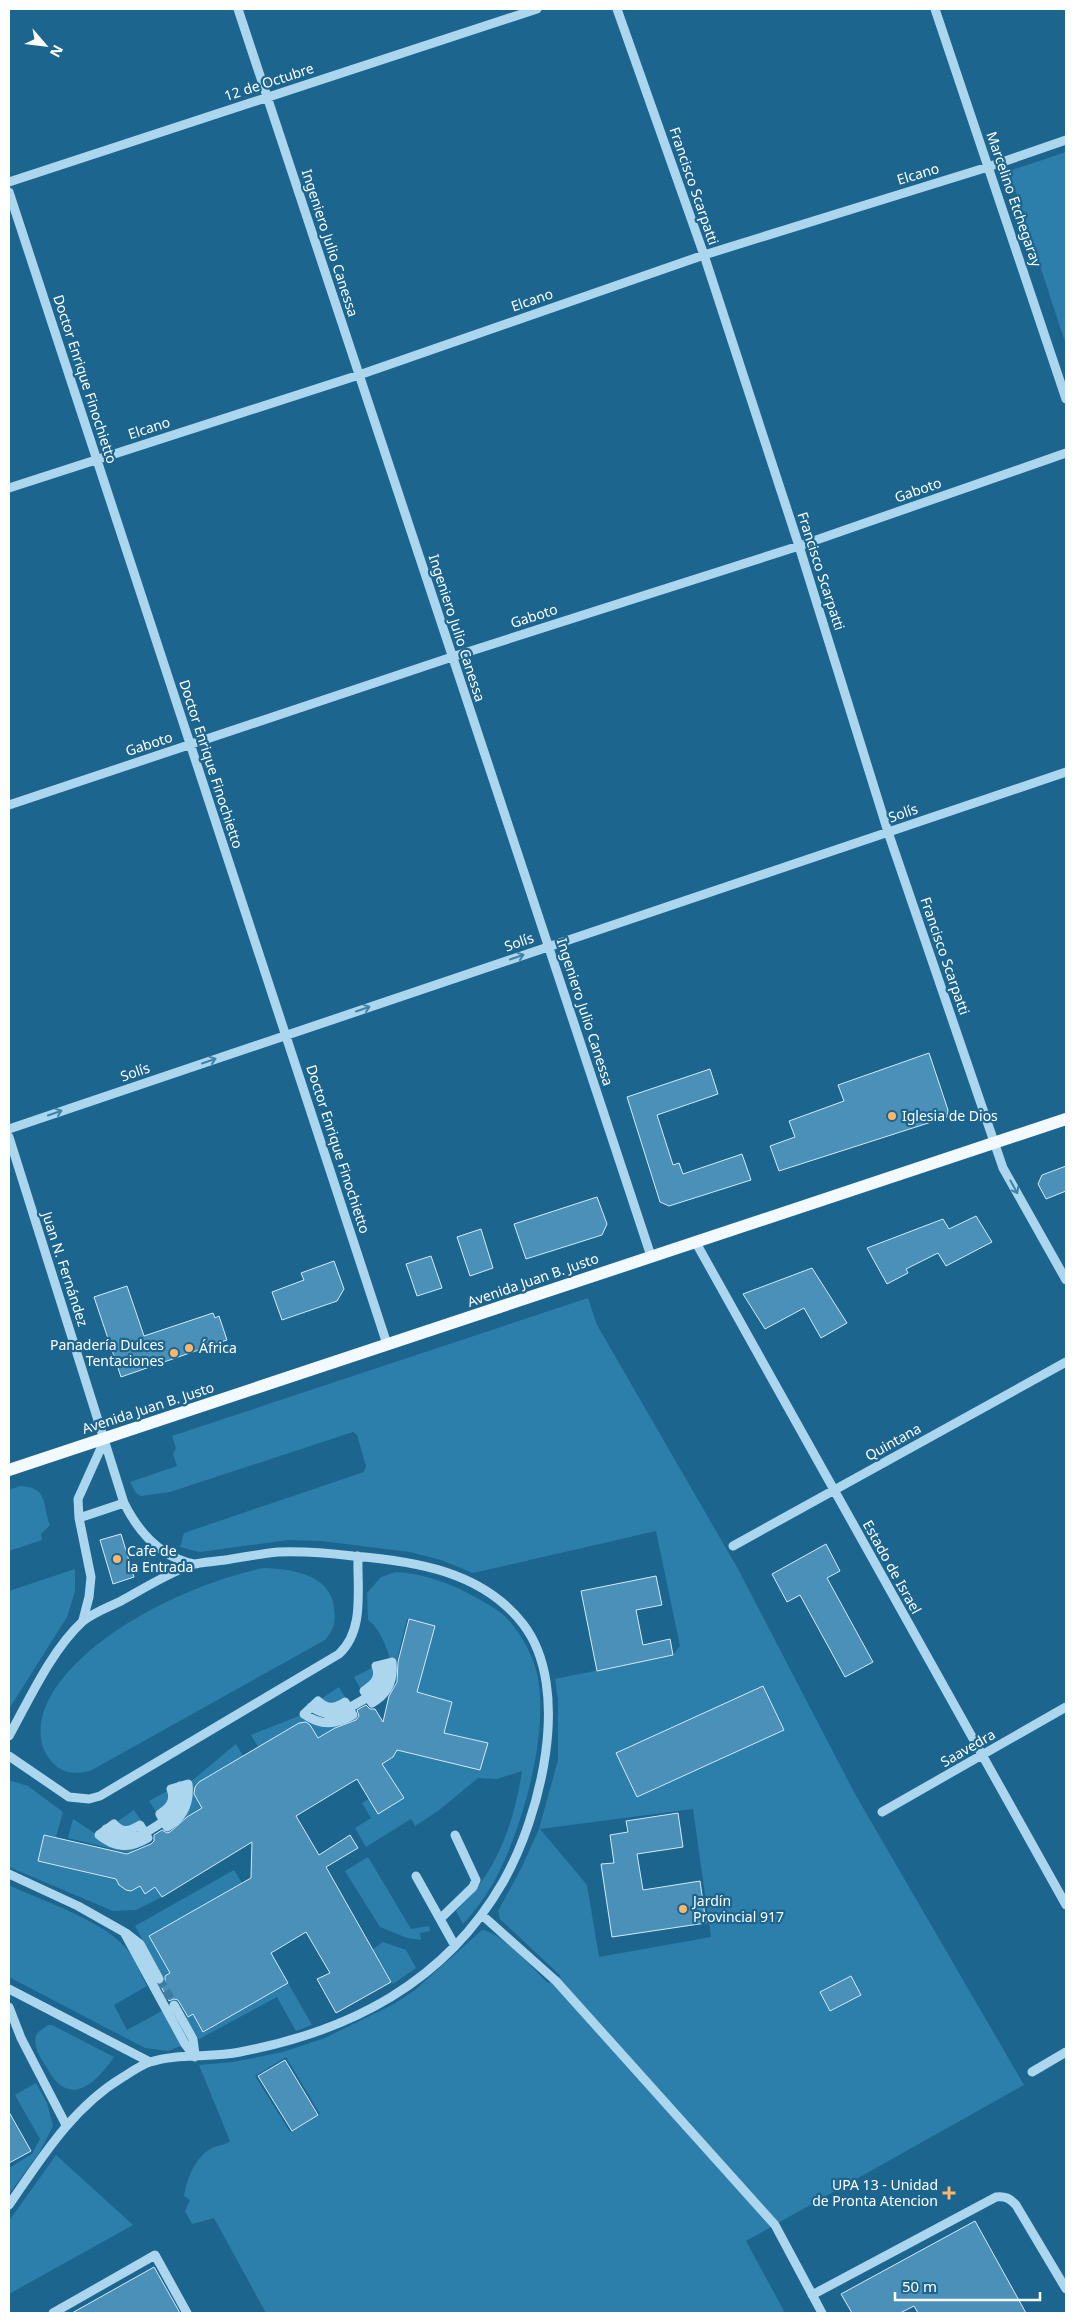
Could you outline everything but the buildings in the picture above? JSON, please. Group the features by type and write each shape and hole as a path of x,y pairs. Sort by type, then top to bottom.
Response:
{"main road":[{"name":"Avenida Juan B. Justo","path":"9,1470 1066,1119"}],"street":[{"name":"Ingeniero Julio Canessa","path":"238,9 651,1256"},
{"name":"12 de Octubre","path":"9,182 537,9"},
{"name":"Francisco Scarpatti","path":"617,9 704,254 799,546 888,832 1003,1168 1066,1280"},
{"name":"Marcelino Etchegaray","path":"935,9 1066,399"},
{"name":"Elcano","path":"9,488 359,375 704,254 988,167 1066,140"},
{"name":"Doctor Enrique Finochietto","path":"9,192 388,1344"},
{"name":"Gaboto","path":"9,805 452,657 799,546 1066,452"},
{"name":"Solís","path":"9,1129 1066,772"},
{"name":"Juan N. Fernández","path":"9,1137 105,1438 124,1504 136,1526 148,1539 170,1557 194,1564"},
{"name":"Estado de Israel","path":"695,1241 1066,1905"},
{"name":"Quintana","path":"733,1546 1066,1362"},
{"path":"83,1620 89,1597 91,1577 79,1518 78,1500 105,1438"},
{"path":"79,1518 124,1504"},
{"path":"9,1736 61,1647 83,1620 194,1564 278,1552 358,1556 417,1563 438,1569 483,1589 506,1605 522,1624 542,1662 548,1696 548,1723 541,1777 533,1807 515,1857 506,1877 482,1915 455,1946 402,1991 323,2031 285,2043 242,2052 150,2062 105,2088 66,2125 9,2204"},
{"path":"9,1756 69,1797 84,1800 100,1796 339,1654 346,1647 356,1629 358,1556"},
{"path":"392,1662 390,1684 384,1695 372,1703 364,1690 376,1681 378,1673 376,1666 384,1664 392,1662"},
{"path":"349,1708 378,1690 386,1674 384,1664"},
{"path":"318,1701 324,1706 332,1708 345,1702 349,1708 353,1714 340,1722 327,1724 317,1722 304,1714 318,1701"},
{"name":"Saavedra","path":"882,1812 1066,1708"},
{"path":"188,1784 186,1807 174,1823 167,1827 164,1821 160,1814 171,1804 173,1796 171,1789 188,1784"},
{"path":"106,1830 116,1836 131,1838 164,1821"},
{"path":"114,1824 120,1830 127,1831 140,1825 148,1838 129,1846 116,1845 99,1835 106,1830 114,1824"},
{"path":"440,1919 474,1887 476,1880 455,1835"},
{"path":"9,1874 78,1906 124,1932 140,1944 160,1979"},
{"path":"416,1876 455,1946"},
{"path":"482,1915 556,1981 775,2225 822,2313"},
{"path":"124,1932 185,2044 196,2057"},
{"path":"9,1989 150,2062"},
{"path":"174,2005 193,2040 196,2057"},
{"path":"9,2007 21,2038 66,2125"},
{"path":"1032,2072 1066,2052"},
{"path":"812,2295 996,2197 1003,2196 1010,2198 1016,2204 1066,2289"},
{"path":"53,2313 155,2255 187,2313"}],"shaded area":[{"path":"1066,152 1066,345 1009,171"},
{"path":"588,1298 597,1325 738,1569 855,1794 1024,2085 746,2241 784,2311 780,2313 266,2313 214,2218 192,2224 185,2211 190,2200 184,2196 185,2189 196,2163 212,2148 230,2141 199,2065 233,2062 283,2052 325,2038 394,2004 415,1990 482,1930 499,1937 508,1944 548,1983 561,1976 500,1919 498,1911 522,1867 539,1829 558,1760 558,1699 555,1679 673,1655 680,1646 656,1531 473,1573 441,1560 410,1552 321,1541 288,1540 200,1552 180,1547 184,1533 364,1472 366,1466 357,1435 353,1432 170,1492 141,1496 136,1493 130,1482 177,1466 173,1454 176,1448 172,1436","holes":["784,1730 638,1797 617,1754","693,1809 711,1937 599,1957 587,1885 540,1829","286,2057 320,2114 290,2132 255,2076"]},
{"path":"20,1486 30,1487 41,1494 50,1525 41,1534 42,1540 9,1551 9,1490"},
{"path":"264,1568 298,1572 318,1581 326,1588 331,1597 335,1617 334,1625 325,1640 90,1771 66,1772 52,1762 42,1743 43,1713 49,1699 66,1675 88,1652 114,1632 174,1598 205,1585"},
{"path":"75,1569 75,1591 67,1617 9,1709 9,1591"},
{"path":"396,1572 426,1577 462,1590 503,1614 515,1628 528,1649 535,1666 540,1690 537,1747 532,1778 524,1808 514,1837 492,1885 479,1905 463,1924 456,1911 482,1881 501,1847 514,1810 522,1771 497,1779 478,1778 438,1811 415,1826 411,1819 366,1847 355,1828 371,1818 362,1803 369,1799 403,1798 382,1764 393,1757 397,1750 487,1743 414,1726 448,1719 452,1702 417,1693 409,1619 407,1619 393,1676 391,1662 382,1637 368,1620 367,1593 381,1577"},
{"path":"376,1666 378,1673 361,1690 354,1677"},
{"path":"339,1687 346,1699 336,1707 318,1701"},
{"path":"304,1714 317,1721 354,1717 318,1739 310,1725 302,1722 258,1747 251,1735"},
{"path":"236,1744 243,1756 197,1785 194,1794 202,1808 168,1829 188,1784"},
{"path":"12,1781 28,1786 63,1812 56,1837 44,1835 38,1861 117,1880 121,1887 126,1889 140,1886 145,1893 155,1887 162,1897 136,1910 113,1911 9,1867 9,1782"},
{"path":"171,1789 173,1797 157,1813 149,1801"},
{"path":"134,1810 142,1822 131,1831 114,1824"},
{"path":"73,1819 105,1840 149,1840 129,1853 68,1838"},
{"path":"368,1857 411,1929 429,1926 430,1931 420,1933 421,1940 407,1938 380,1927 345,1871"},
{"path":"234,1870 251,1898 233,1888 150,1936 170,1973 163,1977 135,1926"},
{"path":"9,1885 73,1913 106,1931 119,1941 132,1956 147,1986 114,2005 127,2030 162,2011 181,2046 168,2051 145,2048 9,1977"},
{"path":"383,1942 406,1950 416,1968 393,1984 373,1949"},
{"path":"288,1983 312,2025 296,2031 277,1997 199,2039 186,2018 193,2014 204,2032"},
{"path":"48,2025 52,2025 114,2057 97,2077 83,2088 67,2089 53,2077 37,2050 35,2042 37,2033"},
{"path":"36,2083 47,2103 53,2126 39,2153 9,2194 9,2168 32,2154 40,2139 15,2095"},
{"path":"56,2155 133,2225 9,2294 9,2221"}],"tunnel":[{"path":"159,1979 174,2005"}],"place":[{"name":"Iglesia de Dios","path":"892,1116"},
{"name":"África","path":"189,1348"},
{"name":"Panadería Dulces Tentaciones","path":"174,1353"},
{"name":"Cafe de la Entrada","path":"117,1559"},
{"name":"Jardín Provincial 917","path":"683,1909"},
{"name":"UPA 13 - Unidad de Pronta Atencion","path":"949,2193"}]}
